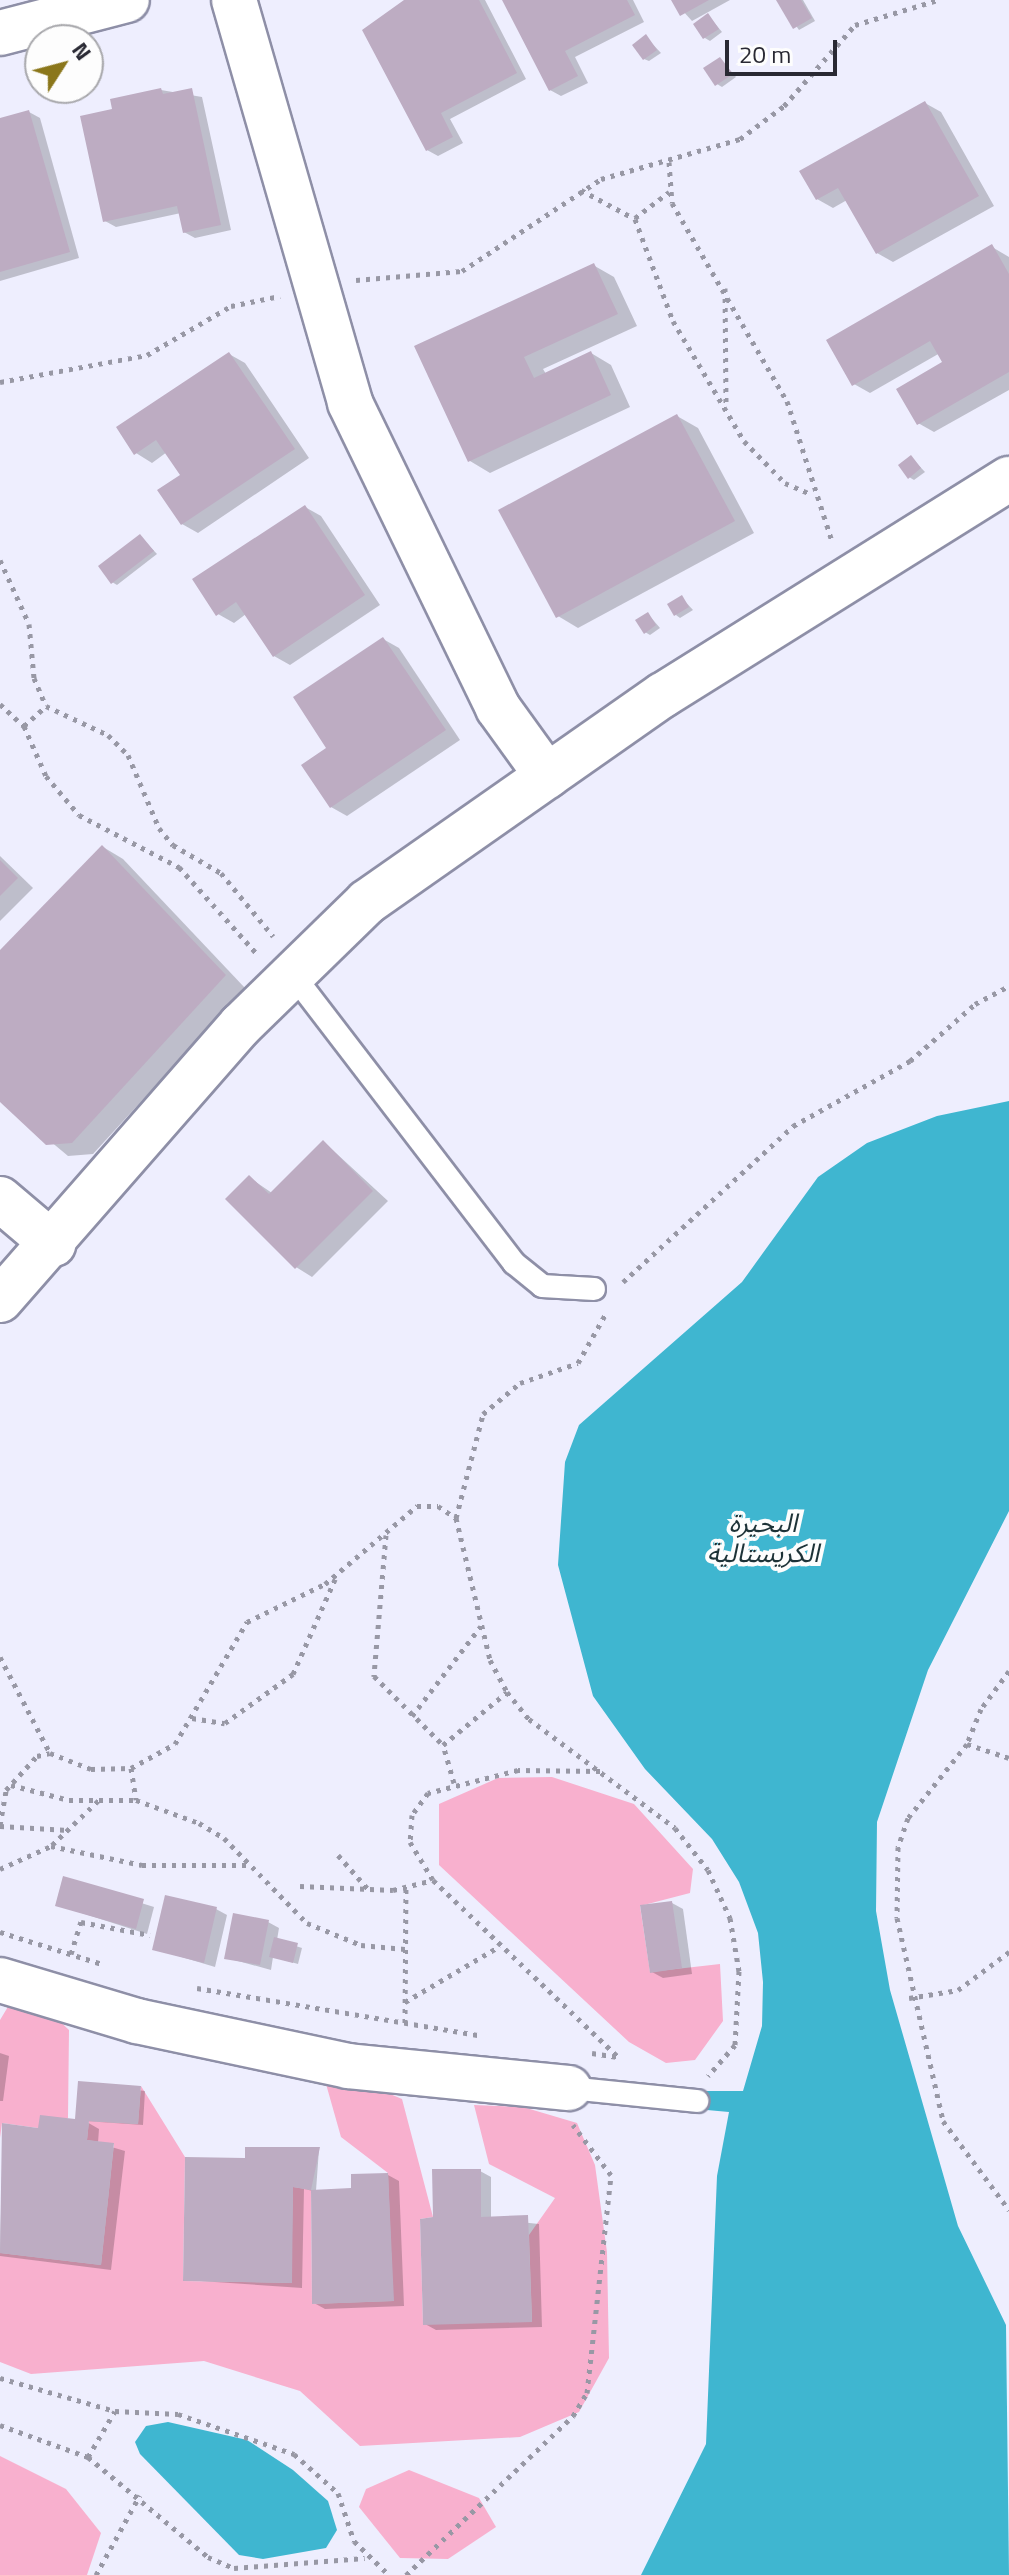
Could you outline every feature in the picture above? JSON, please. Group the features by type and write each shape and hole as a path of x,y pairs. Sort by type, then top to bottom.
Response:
{"street":[{"path":"0,33 127,0"},
{"path":"234,0 312,290 387,491 498,708 547,776"},
{"path":"0,1300 53,1244 289,972 367,902 547,776 849,578 1009,479"},
{"path":"0,1199 53,1244"},
{"path":"0,1980 137,2021 348,2066 578,2070"}],"lane":[{"path":"289,972 514,1263 542,1286 606,1295"},
{"path":"578,2070 662,2098 697,2101"}],"path":[{"path":"0,382 147,355 231,306 312,290 462,271 499,253 580,190 715,151 764,124 855,25 938,0"},
{"path":"669,162 669,192 725,287 798,427 812,494 849,578"},
{"path":"580,190 635,219 673,321 762,465 812,494"},
{"path":"635,219 669,192"},
{"path":"725,287 726,409"},
{"path":"0,560 29,624 34,678 46,706 108,735 128,755 173,845 221,873 289,972"},
{"path":"0,704 24,726 46,776 79,815 164,856 289,972"},
{"path":"24,726 46,706"},
{"path":"164,856 173,845"},
{"path":"696,2078 724,2064 735,2045 739,1971 730,1918 708,1870 675,1828 529,1719 507,1692 482,1625 456,1518 483,1414 520,1383 578,1363 597,1338 606,1295 793,1126 910,1061 964,1012 1009,986"},
{"path":"68,1830 0,1825 11,1785 37,1756 50,1753 91,1769 131,1768 175,1744 247,1622 336,1576 417,1506 438,1506 456,1518"},
{"path":"386,1534 371,1660 383,1690 443,1745 454,1783"},
{"path":"192,1718 225,1723 293,1674 336,1576"},
{"path":"412,1717 482,1625"},
{"path":"0,1657 50,1753"},
{"path":"1009,1671 981,1709 967,1744 924,1792 898,1847 897,1918 909,1998 943,2121 1009,2210"},
{"path":"443,1745 507,1692"},
{"path":"967,1744 1009,1758"},
{"path":"131,1768 136,1800"},
{"path":"601,1772 518,1770 454,1783 428,1793 412,1815 410,1842 433,1880 662,2098"},
{"path":"11,1785 99,1800 136,1800 199,1823 249,1865 307,1923 361,1945 405,1949"},
{"path":"0,1869 51,1846 99,1800"},
{"path":"51,1846 142,1865 249,1865"},
{"path":"338,1855 368,1889"},
{"path":"300,1886 406,1888 433,1880"},
{"path":"405,2023 406,1888"},
{"path":"71,1954 81,1922 150,1935"},
{"path":"0,1932 116,1968"},
{"path":"405,2002 500,1946"},
{"path":"909,1998 958,1990 1009,1952"},
{"path":"192,1988 497,2037"},
{"path":"406,2575 573,2416 587,2393 611,2175 573,2127 578,2070 618,2057"},
{"path":"0,2378 115,2411 178,2414 294,2454 338,2493 365,2558 389,2575"},
{"path":"88,2457 115,2411"},
{"path":"0,2425 88,2457 140,2495 208,2557 234,2568 365,2558"},
{"path":"96,2575 140,2495"}],"shaded area":[{"path":"552,1777 634,1804 693,1869 690,1893 640,1906 650,1972 720,1964 723,2021 695,2060 666,2063 629,2042 439,1865 439,1804 498,1778"},
{"path":"9,2005 49,2011 69,2030 68,2118 38,2128 2,2123 0,2138 0,2020"},
{"path":"326,2084 376,2088 402,2099 433,2217 420,2219 423,2324 532,2321 529,2235 555,2198 489,2164 474,2105 523,2107 577,2123 595,2165 607,2252 609,2358 579,2412 520,2437 360,2446 300,2391 204,2361 31,2374 0,2362 0,2253 101,2265 114,2144 87,2140 89,2121 138,2124 141,2086 185,2157 183,2281 291,2283 293,2187 311,2190 312,2304 393,2301 388,2173 341,2137"},
{"path":"0,2456 66,2489 101,2533 87,2575 0,2575"},
{"path":"409,2470 479,2498 496,2527 448,2559 400,2558 359,2507 366,2489"}],"water":[{"name":"البحيرة الكريستالية","path":"1009,1101 1009,1511 928,1670 877,1822 876,1911 890,1990 958,2226 1006,2325 1009,2575 641,2575 706,2444 717,2176 729,2112 696,2109 697,2091 743,2091 762,2026 763,1982 758,1933 739,1882 712,1839 645,1769 593,1696 558,1565 565,1462 579,1425 742,1282 818,1177 867,1143 937,1116"},
{"path":"168,2422 247,2440 293,2470 328,2501 337,2530 326,2548 263,2559 239,2555 140,2454 135,2442 146,2426"}],"building":[{"path":"404,0 479,0 517,73 441,113 453,137 426,151 362,30"},
{"path":"502,0 627,0 635,15 565,51 578,76 549,91"},
{"path":"671,0 709,0 680,16"},
{"path":"776,0 801,0 812,18 793,29"},
{"path":"708,13 719,29 703,39 693,24"},
{"path":"646,34 657,50 643,60 632,45"},
{"path":"720,57 733,74 715,86 703,68"},
{"path":"161,88 163,94 192,88 221,225 183,233 177,206 103,222 80,116 112,109 110,99"},
{"path":"925,101 979,196 876,254 838,188 816,200 799,171"},
{"path":"29,110 70,252 0,272 0,118"},
{"path":"992,244 1009,274 1009,372 917,425 896,389 942,362 930,341 852,386 826,340"},
{"path":"594,263 618,314 524,357 534,378 591,351 611,395 468,462 414,346"},
{"path":"229,352 295,449 181,525 157,490 180,475 156,440 134,455 116,427"},
{"path":"677,414 735,521 556,618 498,510"},
{"path":"911,455 921,468 908,479 898,465"},
{"path":"305,505 365,595 273,657 236,602 216,616 192,579"},
{"path":"140,534 154,551 111,584 98,566"},
{"path":"682,595 689,607 674,616 667,604"},
{"path":"648,612 656,625 644,634 635,620"},
{"path":"383,637 446,730 330,808 301,765 326,748 293,697"},
{"path":"102,845 226,975 72,1143 46,1145 0,1102 0,950"},
{"path":"0,860 18,878 0,896"},
{"path":"323,1140 373,1191 295,1269 225,1199 249,1175 269,1194"},
{"path":"63,1876 144,1899 136,1929 55,1906"},
{"path":"165,1895 217,1907 204,1963 152,1950"},
{"path":"672,1901 682,1968 650,1973 640,1905"},
{"path":"233,1913 269,1920 260,1965 224,1959"},
{"path":"274,1937 298,1943 293,1963 269,1957"},
{"path":"78,2081 141,2086 138,2124 89,2121 87,2140 114,2143 101,2265 0,2253 2,2123 38,2128 40,2115 75,2119"},
{"path":"245,2147 320,2147 311,2190 293,2187 292,2283 183,2281 185,2157 245,2158"},
{"path":"432,2169 481,2169 481,2217 528,2215 532,2322 423,2325 420,2219 433,2217"},
{"path":"388,2173 394,2301 312,2304 311,2190 351,2188 351,2174"}]}
